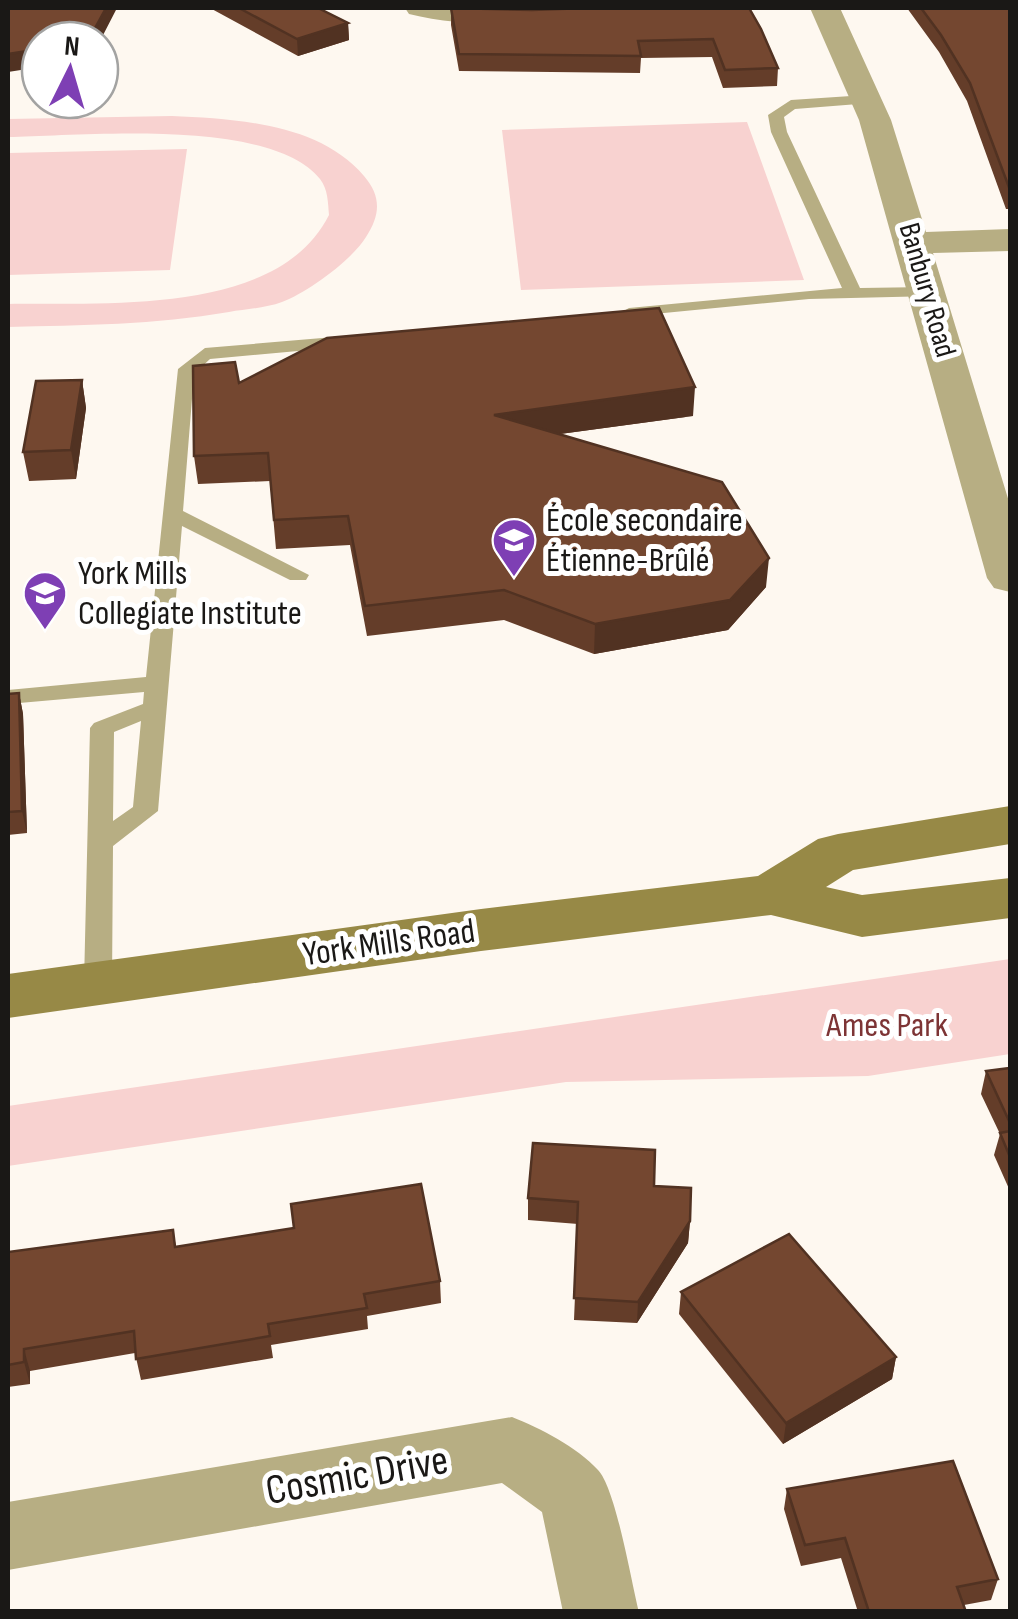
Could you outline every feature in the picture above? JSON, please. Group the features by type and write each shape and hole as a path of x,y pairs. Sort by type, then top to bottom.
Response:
{"main road":[{"name":"York Mills Road","path":"771,895 838,853 1010,825"},
{"name":"York Mills Road","path":"8,996 481,930 771,895 862,916 1010,898"}],"street":[{"path":"420,8 474,13 656,8"},
{"name":"Banbury Road","path":"826,8 866,100 914,244 1010,578"},
{"path":"914,244 1010,240"},
{"name":"Cosmic Drive","path":"8,1536 512,1449 574,1494 601,1612"}],"lane":[{"path":"853,293 780,132 776,115 791,105 866,100"},
{"path":"615,314 853,293 928,292"},
{"path":"100,843 145,812 185,373 205,354 368,340"},
{"path":"171,513 298,576"},
{"path":"8,697 155,695"},
{"path":"98,983 102,728 155,695"}],"green space":[{"path":"120,117 223,119 300,135 345,158 364,176 376,199 374,221 366,237 340,265 292,298 269,306 146,322 8,327 8,304 138,302 230,287 271,272 305,248 329,215 320,179 295,159 261,146 173,134 8,137 8,119 120,120"},
{"path":"747,122 804,280 521,290 502,130"},
{"path":"187,149 170,270 8,275 8,153"},
{"name":"Ames Park","path":"1010,959 1010,1054 868,1076 566,1082 8,1166 8,1106"}],"building":[{"path":"106,8 99,20 20,20 20,52 8,54 8,10"},
{"path":"239,8 318,8 348,23 297,39"},
{"path":"451,8 749,8 778,68 725,70 713,39 638,41 641,56 459,54"},
{"path":"921,8 1010,8 1010,190 970,83"},
{"path":"659,308 695,387 494,415 722,482 769,558 730,600 595,624 504,590 365,606 348,516 274,520 268,453 194,456 193,366 235,362 239,383 327,338"},
{"path":"82,380 71,450 23,452 36,381"},
{"name":"York Mills Collegiate Institute","path":"19,693 22,811 8,812 8,694"},
{"path":"1010,1068 1010,1123 986,1071"},
{"path":"1010,1131 1010,1157 1000,1133"},
{"path":"533,1143 655,1150 654,1186 691,1188 690,1221 638,1302 574,1298 578,1202 528,1198"},
{"path":"421,1184 440,1281 364,1294 367,1308 268,1324 270,1336 136,1359 134,1331 24,1349 24,1362 8,1365 8,1252 173,1230 175,1247 294,1228 291,1204"},
{"path":"789,1234 896,1357 786,1423 681,1292"},
{"path":"953,1461 998,1579 957,1587 966,1612 869,1612 845,1538 805,1545 787,1489"}],"place":[{"name":"École secondaire Étienne-Brûlé","path":"514,578"},
{"name":"York Mills Collegiate Institute","path":"45,631"}]}
